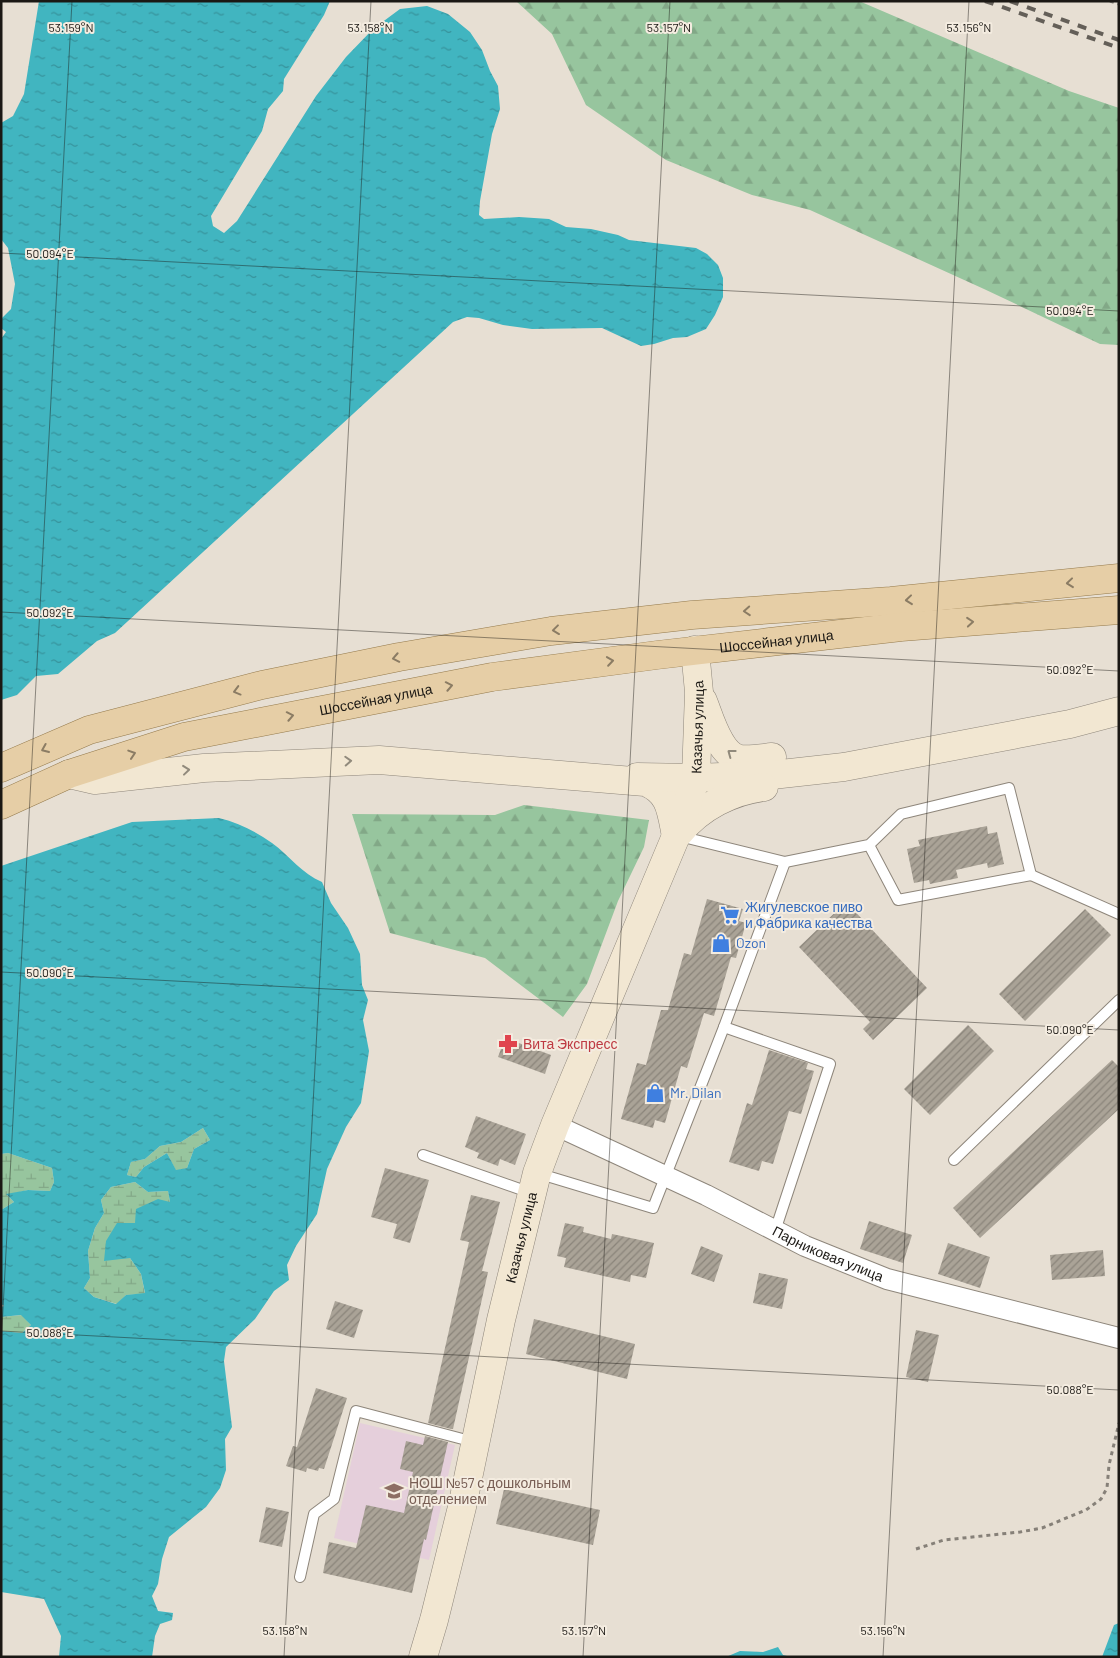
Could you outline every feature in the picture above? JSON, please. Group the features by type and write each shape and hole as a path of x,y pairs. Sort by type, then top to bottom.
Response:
{"main road":[{"path":"1,768 89,730 262,685 399,657 551,631 692,615 892,602 1119,578"},
{"name":"Шоссейная улица","path":"1,805 69,774 184,737 492,678 695,650 901,627 1119,610"},
{"name":"Казачья улица","path":"423,1657 462,1507 501,1320 535,1183 555,1125 676,836 696,778 699,692 692,615"},
{"path":"699,692 721,744 730,755 739,759 829,752 900,756"},
{"path":"498,770 696,778 772,775 828,769 900,756 1070,724 1119,711"},
{"path":"69,774 95,780 204,768 379,760 645,782 655,786 664,794 669,804 676,836"},
{"name":"Казачья улица","path":"676,836 697,815 714,803 731,795 755,788 787,785 828,769"}],"street":[{"name":"Парниковая улица","path":"555,1125 706,1195 805,1246 887,1279 1119,1338"}],"lane":[{"path":"676,836 785,862 870,845 901,814 1009,788 1031,875"},
{"path":"870,845 898,900 1031,875 1119,914"},
{"path":"423,1155 535,1183 653,1208 724,1027 785,862"},
{"path":"954,1160 1119,1000"},
{"path":"724,1027 830,1064 775,1231"},
{"path":"300,1577 314,1514 334,1499 356,1411 475,1443"}],"path":[{"path":"1110,1 1119,4"},
{"path":"916,1549 944,1540 1042,1528 1086,1510 1101,1499 1107,1488 1119,1423"}],"shaded area":[{"name":"НОШ №57 с дошкольным отделением","path":"360,1423 455,1445 429,1560 334,1538"}],"green space":[{"path":"516,1 859,1 1069,91 1119,108 1119,345 1100,344 810,210 752,195 666,160 586,105 552,34"},
{"path":"524,805 649,820 644,847 618,901 587,984 563,1017 485,958 390,933 352,814 495,815"},
{"path":"203,1128 210,1140 194,1149 187,1168 176,1171 167,1153 144,1167 136,1177 127,1175 131,1162 145,1159 160,1146 181,1142"},
{"path":"8,1153 52,1168 54,1182 50,1191 28,1190 7,1195 14,1202 1,1210 1,1154"},
{"path":"135,1182 148,1192 168,1191 170,1202 135,1223 130,1258 141,1274 145,1294 126,1295 117,1304 94,1297 84,1288 90,1278 88,1251 95,1228 104,1213 101,1200 111,1187"},
{"path":"22,1315 31,1325 22,1333 1,1331 1,1317"}],"water":[{"path":"39,1 330,1 324,15 284,79 283,91 268,109 262,131 211,216 213,226 224,233 237,221 316,96 346,57 373,29 400,9 427,6 448,14 470,32 482,50 498,86 500,109 492,134 479,215 484,219 519,217 549,219 566,227 591,229 618,235 629,240 696,248 707,254 718,265 723,278 723,297 715,315 706,329 687,337 673,338 641,346 602,328 532,329 467,317 453,322 115,633 97,641 58,674 36,676 17,695 1,700 1,339 6,332 1,328 1,319 11,309 15,284 8,248 1,239 1,123 13,116 24,94"},
{"path":"219,818 226,820 247,828 266,839 302,870 322,882 331,903 348,928 360,954 362,985 368,1000 363,1020 369,1051 361,1103 346,1127 327,1169 317,1214 296,1246 287,1265 289,1280 274,1291 255,1319 226,1347 224,1361 232,1427 225,1439 226,1470 220,1488 206,1507 169,1537 162,1559 158,1584 152,1596 158,1611 173,1613 172,1620 160,1624 155,1636 152,1657 59,1657 61,1636 44,1599 1,1592 1,1331 22,1333 31,1325 21,1315 1,1317 1,1307 4,1306 1,1304 1,1210 14,1202 6,1194 28,1190 50,1191 54,1182 52,1168 8,1153 1,1154 1,866 132,822","holes":["203,1128 210,1140 194,1149 187,1168 176,1170 167,1153 144,1167 136,1177 127,1175 131,1162 145,1159 160,1146 181,1142","135,1182 148,1192 168,1191 170,1202 158,1199 136,1209 135,1223 117,1223 106,1241 104,1261 130,1258 141,1274 145,1293 126,1295 116,1304 94,1297 84,1288 90,1278 88,1251 95,1228 104,1213 101,1200 111,1187"]},
{"path":"1119,1623 1119,1657 1102,1657 1114,1625"},
{"path":"778,1647 783,1655 791,1657 726,1657 740,1651 763,1652"}],"building":[{"path":"987,826 988,834 997,832 1004,864 988,868 987,863 956,870 958,878 930,884 929,880 914,883 907,849 920,846 918,840"},
{"path":"707,899 743,909 739,921 746,923 736,958 731,957 714,1016 704,1013 687,1068 681,1066 665,1123 655,1120 653,1128 621,1119 637,1063 646,1065 661,1010 668,1010 684,953 691,955"},
{"path":"846,902 927,988 873,1040 863,1029 870,1022 799,947"},
{"path":"1085,909 1111,935 1025,1021 999,994"},
{"path":"968,1025 994,1051 930,1115 904,1089"},
{"path":"505,1038 551,1055 545,1074 498,1057"},
{"path":"769,1050 808,1063 806,1069 814,1071 801,1114 789,1111 773,1164 762,1161 759,1171 729,1162 747,1103 752,1105"},
{"path":"1112,1060 1119,1067 1119,1109 980,1238 953,1208"},
{"path":"476,1116 526,1134 515,1165 500,1159 498,1166 477,1158 479,1153 465,1147"},
{"path":"385,1168 429,1180 410,1243 393,1238 397,1224 371,1217"},
{"path":"471,1195 500,1202 482,1271 488,1272 453,1429 451,1429 428,1423 469,1242 460,1240"},
{"path":"869,1221 912,1235 903,1263 860,1249"},
{"path":"565,1223 584,1227 583,1232 611,1239 612,1234 654,1243 646,1278 631,1275 630,1282 564,1267 566,1258 557,1256"},
{"path":"948,1243 990,1257 980,1288 938,1274"},
{"path":"701,1246 723,1255 714,1282 691,1274"},
{"path":"1103,1250 1105,1276 1052,1280 1050,1255"},
{"path":"759,1273 788,1279 782,1309 753,1303"},
{"path":"335,1301 363,1310 354,1338 326,1329"},
{"path":"534,1319 635,1344 627,1379 526,1354"},
{"path":"916,1330 939,1335 928,1382 906,1377"},
{"path":"316,1388 347,1398 324,1469 319,1468 318,1471 307,1468 306,1472 286,1466 293,1446 297,1447"},
{"path":"425,1436 448,1442 412,1593 323,1573 329,1542 356,1548 366,1505 404,1513 413,1472 400,1469 406,1441 423,1445"},
{"path":"504,1489 600,1510 593,1545 496,1524"},
{"path":"266,1507 289,1512 282,1547 259,1542"}],"railway":[{"path":"985,1 1119,48"},
{"path":"1010,1 1119,40"}],"place":[{"name":"Жигулевское пиво и Фабрика качества","path":"730,915"},
{"name":"Ozon","path":"721,943"},
{"name":"Вита Экспресс","path":"508,1044"},
{"name":"Mr. Dilan","path":"655,1093"},
{"name":"НОШ №57 с дошкольным отделением","path":"394,1491"}]}
